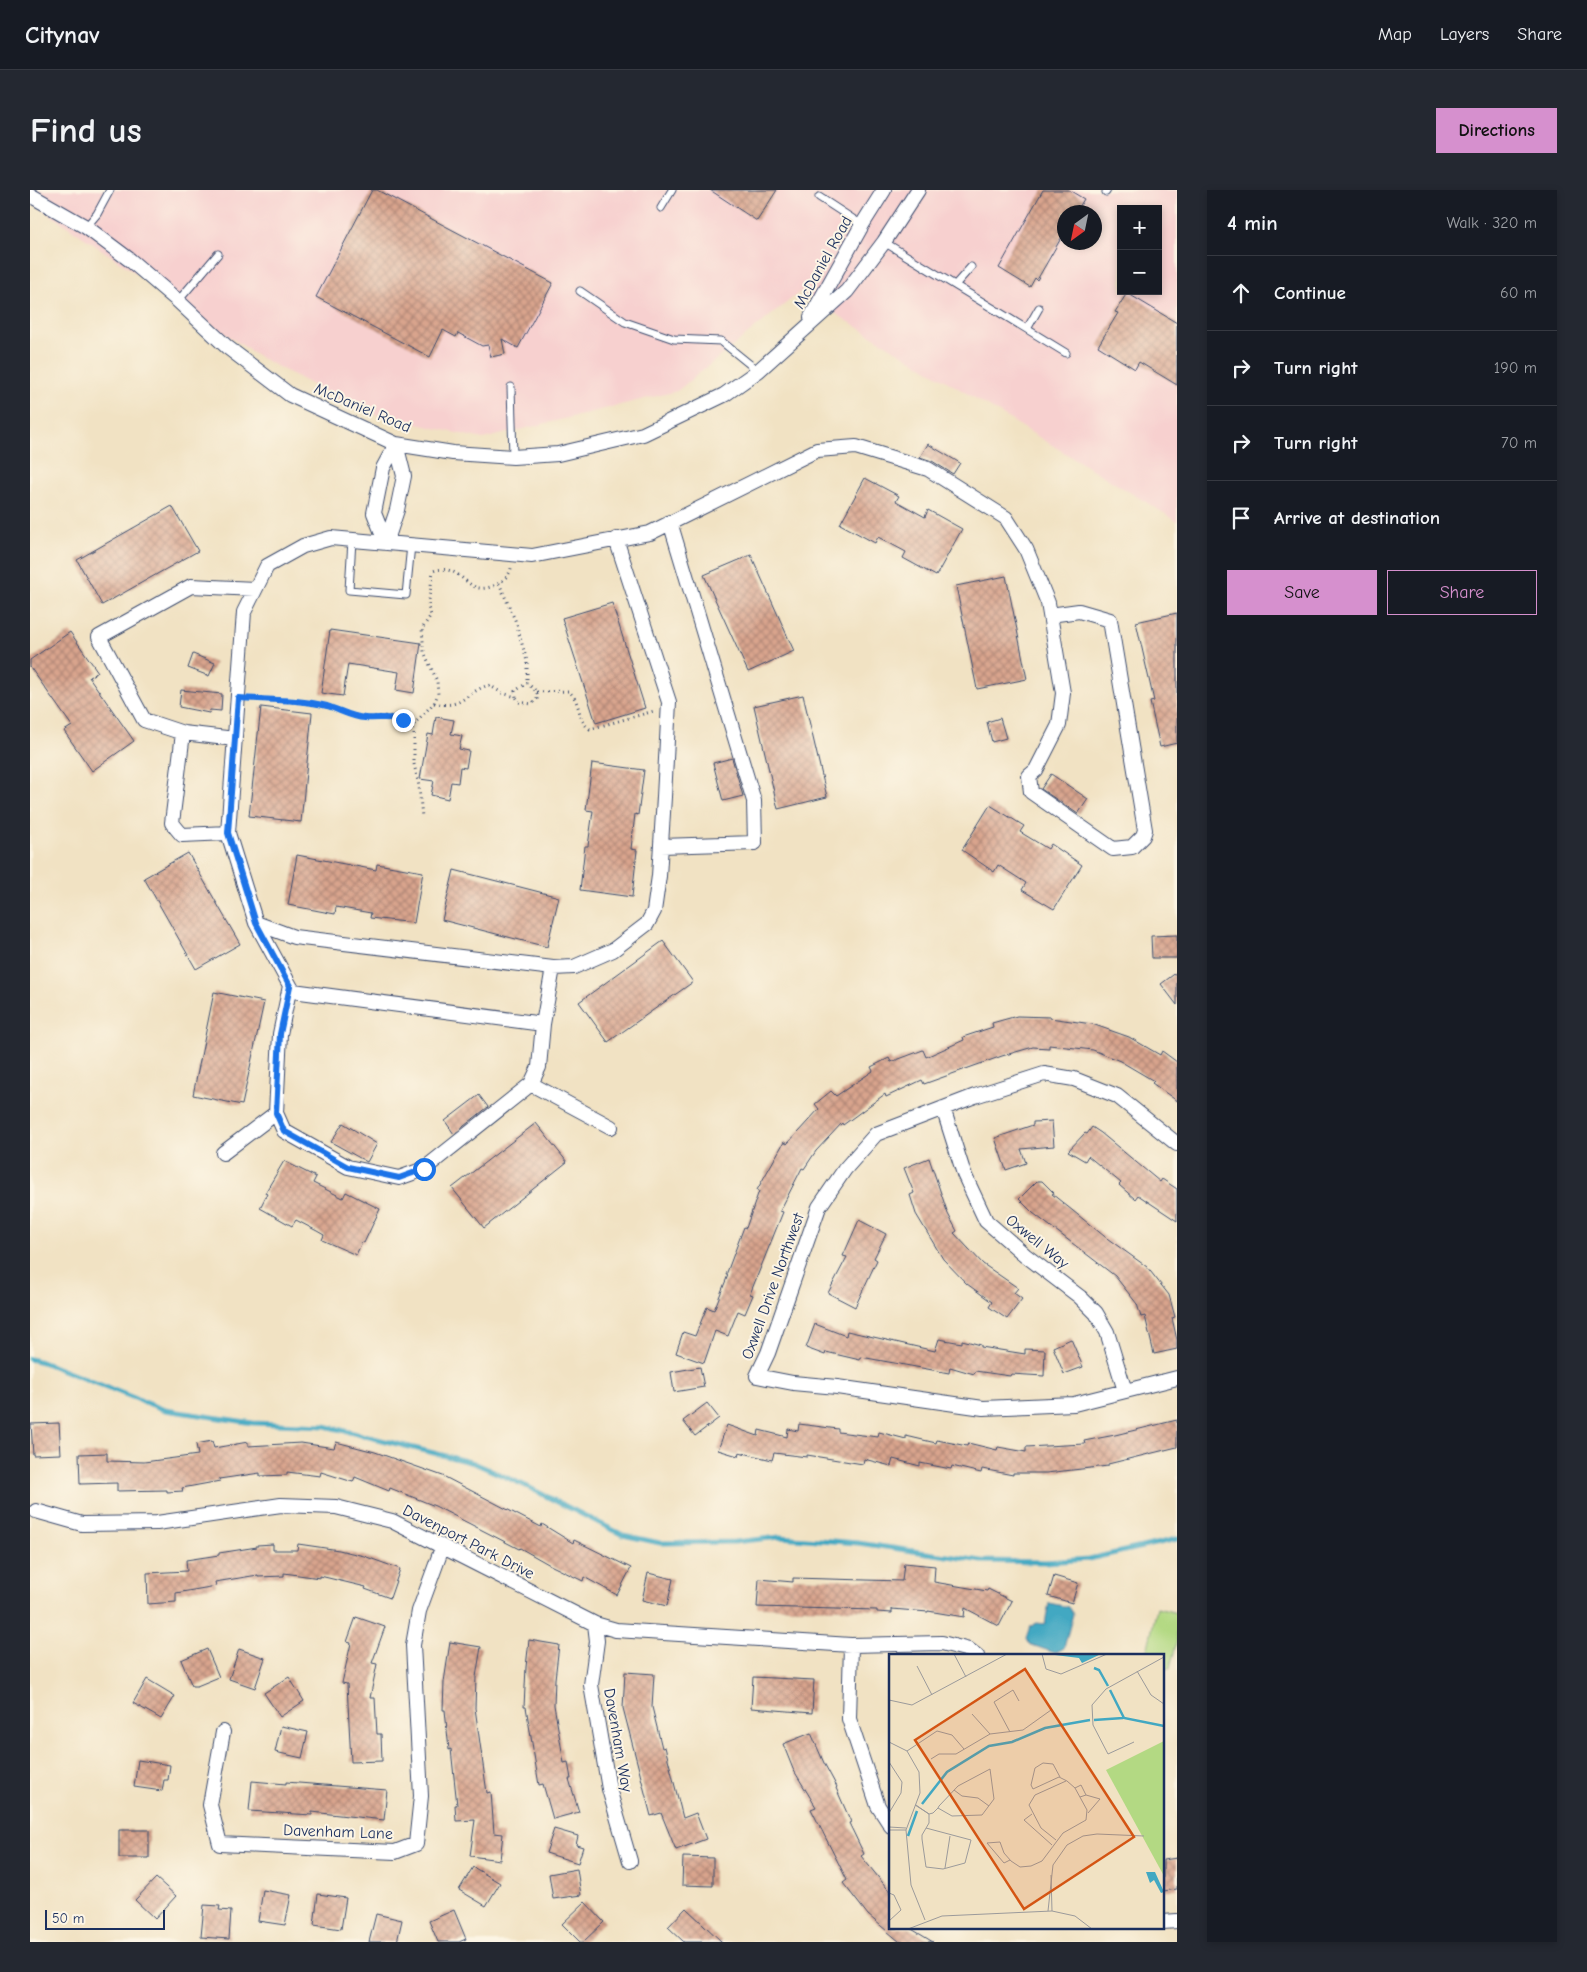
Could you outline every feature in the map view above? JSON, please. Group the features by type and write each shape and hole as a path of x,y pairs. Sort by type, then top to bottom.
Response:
{"street":[{"name":"McDaniel Road","path":"806,327 884,190"},
{"name":"McDaniel Road","path":"30,195 86,227 130,260 178,300 227,347 290,395 396,444 453,454 513,457 558,454 643,434 724,395 758,371 847,290 884,242 918,190"},
{"path":"386,543 374,513 383,468 396,444"},
{"path":"386,543 397,510 404,476 396,444"},
{"path":"543,1024 293,991 256,923 228,833 244,612 267,566 303,546 332,538 532,556 650,532 817,450 856,447 928,469 1006,518 1026,549 1048,603 1050,615 1063,693 1060,725 1036,770 1028,776 1031,792 1113,849 1132,847 1143,836 1145,830 1110,620 1079,611 1050,615"},
{"path":"661,846 755,843 754,801 670,522"},
{"path":"256,923 294,936 553,968 574,967 613,950 647,924 654,911 661,846 669,702 616,539"},
{"path":"235,739 183,733 144,720 99,637 191,586 256,589"},
{"path":"183,733 172,823 182,835 228,833"},
{"path":"290,986 280,1034 276,1113 284,1131 348,1167 399,1178 424,1169 531,1084 539,1067 543,1024 553,968"},
{"name":"Oxwell Drive Northwest","path":"1177,1144 1117,1096 1074,1079 1044,1074 943,1108 876,1134 845,1169 819,1208 768,1353 757,1376 793,1383 837,1387 983,1408 1074,1404 1177,1378"},
{"path":"531,1084 611,1127"},
{"name":"Oxwell Way","path":"943,1108 964,1174 986,1221 1025,1255 1080,1297 1096,1313 1107,1332 1125,1391"},
{"path":"223,1153 276,1113"},
{"name":"Davenport Park Drive","path":"36,1511 82,1524 157,1523 281,1505 336,1507 392,1521 595,1624 616,1630 851,1645 942,1643 969,1650 974,1654"},
{"name":"Davenham Lane","path":"223,1732 210,1806 220,1844 395,1852 416,1844 421,1796 413,1645 419,1611 442,1548"},
{"name":"Davenham Way","path":"595,1624 597,1641 591,1685 609,1789 630,1861"},
{"path":"851,1645 849,1719 878,1806 889,1823"},
{"path":"1164,1922 1177,1922"}],"lane":[{"path":"86,227 97,214 110,190"},
{"path":"661,208 672,190"},
{"path":"819,198 862,226"},
{"path":"884,242 1066,353"},
{"path":"178,300 218,254"},
{"path":"955,285 971,267"},
{"path":"580,291 625,322 674,339 721,341 758,371"},
{"path":"1027,329 1039,308"},
{"path":"511,387 513,457"},
{"path":"352,540 349,590 406,595 411,545"}],"path":[{"path":"422,817 419,786 414,764 414,724 434,704 438,694 438,687 424,652 422,629 431,615 428,606 433,571 446,570 460,575 474,586 480,588 499,583 510,572 510,563"},
{"path":"499,583 515,620 527,661 527,683 537,692 568,691 576,699 582,722 590,730 669,706"},
{"path":"527,683 515,691 519,702 532,704 537,699 537,692"},
{"path":"434,704 444,706 455,705 479,688 489,685 502,693 516,697"},
{"path":"238,698 328,706 364,718 389,716 414,724"}],"shaded area":[{"path":"30,190 1177,190 1177,521 800,292 677,391 483,439 364,412 261,358 30,201"}],"green space":[{"path":"1157,1608 1177,1613 1177,1640 1170,1669 1164,1668 1164,1654 1146,1654"}],"water":[{"path":"1049,1603 1068,1607 1073,1614 1064,1648 1055,1653 1029,1644 1027,1638 1031,1626 1037,1623 1045,1624"}],"building":[{"path":"372,190 377,190 553,283 518,348 502,339 505,354 491,357 488,345 482,346 458,333 456,337 443,330 430,357 316,297"},
{"path":"710,190 777,190 757,221"},
{"path":"1043,190 1069,190 1084,199 1080,205 1057,205 1057,245 1037,280 1035,278 1030,287 999,268"},
{"path":"1126,295 1130,295 1177,323 1177,385 1139,362 1135,369 1098,346 1118,313 1115,312"},
{"path":"928,444 960,463 953,474 932,461 920,457"},
{"path":"865,478 899,496 896,501 925,517 928,510 962,529 936,576 903,558 906,552 878,537 875,543 840,524"},
{"path":"172,506 198,551 102,605 77,560"},
{"path":"751,555 794,651 748,672 704,575"},
{"path":"1006,576 1027,679 977,689 956,586"},
{"path":"612,603 645,708 596,723 562,618"},
{"path":"1177,613 1177,743 1160,747 1150,702 1154,701 1136,622"},
{"path":"330,630 421,643 414,693 396,690 399,672 348,664 343,696 321,693"},
{"path":"70,632 98,672 89,677 134,741 92,771 64,731 72,726 30,667 30,660"},
{"path":"193,654 215,663 209,676 188,668"},
{"path":"181,690 222,694 221,711 210,710 209,713 179,707"},
{"path":"803,695 827,797 778,809 754,706"},
{"path":"261,707 312,713 301,822 249,816"},
{"path":"436,717 454,720 451,734 462,736 459,749 469,751 466,768 460,767 458,783 451,782 448,799 431,795 434,781 420,779 428,734 433,735"},
{"path":"1000,718 1006,738 992,742 987,722"},
{"path":"732,758 743,796 723,801 713,763"},
{"path":"592,763 644,770 638,815 635,814 631,849 637,850 632,897 580,890 585,846 588,846 593,811 586,810"},
{"path":"1051,774 1088,799 1078,814 1041,789"},
{"path":"990,805 1024,826 1020,832 1048,849 1051,844 1082,865 1054,909 1022,890 1026,883 998,865 994,872 962,850"},
{"path":"188,853 240,944 196,969 144,878"},
{"path":"297,855 376,870 377,864 423,872 414,923 370,918 371,913 336,907 335,914 288,905"},
{"path":"454,870 559,897 547,947 442,920"},
{"path":"1177,935 1177,958 1152,958 1151,936"},
{"path":"663,941 693,982 608,1042 579,1002"},
{"path":"1177,972 1177,1005 1161,984"},
{"path":"214,992 264,1002 242,1105 193,1095"},
{"path":"1017,1016 1050,1017 1092,1024 1129,1037 1160,1055 1162,1051 1177,1062 1177,1101 1152,1083 1154,1081 1120,1061 1093,1050 1049,1045 1049,1048 1033,1047 1002,1056 924,1084 922,1080 886,1097 885,1094 843,1125 842,1123 816,1151 804,1169 802,1168 780,1211 783,1212 750,1294 753,1295 745,1314 738,1311 728,1336 715,1331 704,1363 676,1353 683,1332 695,1336 707,1307 714,1310 744,1227 746,1228 759,1191 757,1190 784,1142 787,1144 819,1109 815,1104 831,1091 836,1096 873,1071 871,1067 889,1058 891,1062 923,1050 926,1057 964,1040 963,1037 993,1027 992,1023"},
{"path":"479,1095 488,1107 454,1134 445,1121"},
{"path":"1052,1121 1054,1146 1021,1149 1026,1163 1006,1170 995,1138 1033,1125 1033,1122"},
{"path":"343,1123 377,1144 367,1162 331,1142"},
{"path":"536,1123 567,1162 484,1228 452,1188"},
{"path":"1092,1127 1160,1182 1162,1179 1177,1189 1177,1221 1138,1195 1135,1199 1119,1185 1121,1183 1088,1156 1085,1161 1068,1151"},
{"path":"929,1158 948,1214 957,1231 954,1233 983,1264 1018,1288 1014,1293 1022,1299 1007,1319 989,1307 992,1302 967,1284 943,1259 916,1214 910,1195 914,1193 904,1168"},
{"path":"284,1161 316,1177 313,1183 343,1198 346,1192 380,1209 364,1243 362,1242 356,1255 322,1240 324,1235 296,1220 292,1226 260,1208 267,1194 265,1193"},
{"path":"1037,1181 1042,1181 1054,1193 1052,1194 1104,1236 1147,1267 1169,1295 1175,1317 1172,1318 1177,1349 1154,1354 1145,1316 1141,1317 1137,1304 1115,1276 1033,1213 1019,1199"},
{"path":"859,1220 886,1234 874,1258 877,1260 855,1307 828,1293 847,1257 843,1256"},
{"path":"815,1324 846,1336 847,1331 935,1351 939,1339 962,1343 962,1340 981,1345 981,1347 1025,1354 1025,1349 1045,1350 1044,1376 1011,1374 1010,1376 975,1371 974,1374 950,1367 949,1373 861,1357 860,1360 826,1352 825,1355 806,1348"},
{"path":"1071,1339 1083,1367 1064,1374 1053,1347"},
{"path":"700,1367 704,1387 674,1392 671,1372"},
{"path":"707,1403 719,1418 695,1436 683,1421"},
{"path":"1177,1420 1177,1447 1108,1464 1108,1466 1046,1473 1013,1473 1013,1475 982,1469 981,1473 952,1466 951,1469 920,1463 920,1466 893,1459 891,1466 864,1459 863,1464 807,1455 807,1457 774,1453 772,1460 739,1452 738,1456 718,1450 727,1425 758,1436 759,1430 787,1437 788,1429 798,1431 799,1424 838,1429 838,1432 878,1437 879,1432 906,1439 906,1436 936,1443 937,1440 967,1446 968,1443 997,1450 998,1447 1026,1452 1026,1447 1085,1444 1084,1441"},
{"path":"59,1423 61,1454 33,1455 31,1424"},
{"path":"212,1441 214,1448 248,1442 248,1446 301,1443 334,1448 336,1442 375,1452 443,1476 541,1527 542,1524 573,1543 574,1540 631,1568 617,1595 584,1577 583,1581 550,1565 435,1506 390,1488 389,1491 355,1477 353,1482 321,1472 320,1476 287,1472 287,1475 260,1476 260,1473 219,1479 220,1481 182,1488 183,1491 167,1492 167,1490 117,1491 117,1483 80,1484 79,1454 107,1453 107,1461 144,1462 198,1455 196,1444"},
{"path":"273,1544 273,1550 297,1550 298,1544 339,1550 364,1556 400,1569 390,1598 365,1589 366,1587 320,1576 320,1578 284,1573 284,1576 258,1577 258,1575 215,1582 216,1586 176,1593 176,1602 148,1604 147,1573 187,1571 186,1560 257,1547 257,1545"},
{"path":"904,1563 935,1566 934,1582 987,1591 988,1589 1012,1601 999,1626 965,1608 964,1617 928,1611 892,1609 892,1613 877,1612 877,1610 757,1607 759,1579 793,1582 793,1578 902,1581"},
{"path":"648,1573 673,1579 667,1606 642,1600"},
{"path":"1054,1576 1078,1583 1072,1603 1048,1596"},
{"path":"356,1617 385,1627 372,1663 377,1664 370,1698 375,1698 377,1734 381,1734 382,1761 351,1762 347,1684 342,1683 351,1643 347,1642"},
{"path":"529,1640 559,1645 554,1705 564,1763 568,1762 571,1779 569,1779 579,1812 553,1819 543,1784 539,1785 526,1707 524,1707"},
{"path":"450,1642 481,1647 476,1677 475,1708 487,1793 491,1792 494,1833 503,1834 500,1860 470,1856 475,1820 456,1821 455,1805 457,1805 451,1749 449,1750 445,1710 443,1710 444,1682"},
{"path":"207,1649 219,1677 197,1686 192,1686 181,1660"},
{"path":"239,1649 265,1658 255,1688 229,1679"},
{"path":"625,1672 654,1674 652,1707 662,1748 665,1747 683,1818 696,1813 706,1839 676,1850 661,1813 651,1816 623,1708"},
{"path":"289,1677 304,1701 280,1717 264,1693"},
{"path":"753,1677 814,1680 812,1713 751,1708"},
{"path":"147,1679 175,1696 161,1719 133,1703"},
{"path":"281,1726 308,1732 302,1758 275,1752"},
{"path":"811,1733 837,1787 851,1822 849,1823 864,1854 861,1856 889,1891 889,1930 913,1930 933,1942 900,1942 868,1915 843,1883 847,1880 811,1809 816,1807 793,1769 783,1744"},
{"path":"138,1760 170,1765 168,1780 164,1780 162,1791 134,1787"},
{"path":"252,1781 387,1790 384,1820 312,1812 312,1815 249,1811"},
{"path":"554,1829 578,1836 576,1845 583,1847 578,1863 546,1853"},
{"path":"119,1830 149,1830 149,1858 119,1858"},
{"path":"683,1857 713,1858 713,1886 682,1885"},
{"path":"1177,1858 1177,1889 1164,1891 1164,1860"},
{"path":"473,1867 500,1883 486,1906 459,1890"},
{"path":"577,1869 581,1895 553,1899 549,1874"},
{"path":"156,1878 176,1896 155,1919 135,1900"},
{"path":"263,1890 291,1895 285,1925 258,1921"},
{"path":"318,1894 346,1898 341,1929 314,1925"},
{"path":"585,1902 604,1922 583,1942 580,1942 562,1924"},
{"path":"204,1905 220,1906 219,1910 231,1911 229,1939 201,1937"},
{"path":"686,1908 722,1942 684,1942 668,1927"},
{"path":"454,1910 466,1939 459,1942 438,1942 429,1921"},
{"path":"376,1914 402,1920 397,1942 369,1942"}],"waterway":[{"path":"30,1359 165,1410 253,1423 325,1426 474,1463 526,1486 623,1535 660,1543 734,1542 780,1537 858,1543 982,1561 1045,1562 1089,1559 1177,1539"}],"route":[{"path":"403,720 389,716 364,718 328,706 238,698 228,833 256,923 290,986 280,1034 276,1113 284,1131 348,1167 399,1178 424,1169"}]}
